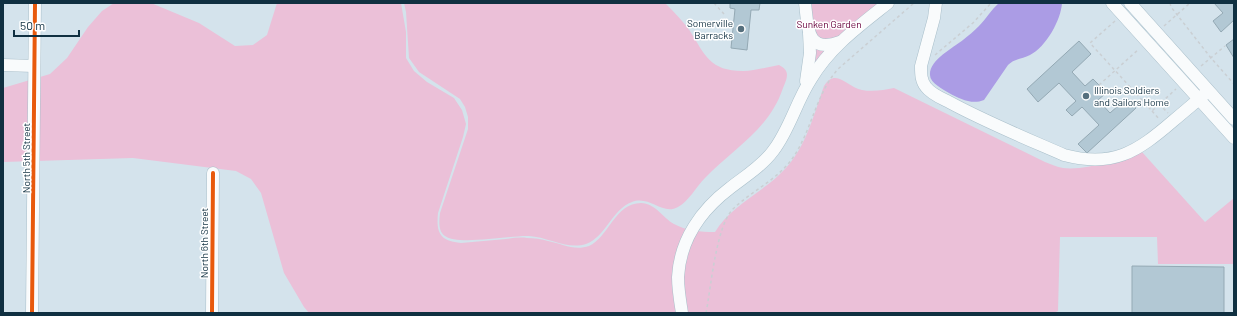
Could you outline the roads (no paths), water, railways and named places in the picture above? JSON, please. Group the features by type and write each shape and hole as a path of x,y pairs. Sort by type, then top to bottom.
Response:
{"street":[{"name":"North 5th Street","path":"32,313 35,3"},
{"path":"682,313 678,277 684,248 697,221 713,202 765,160 773,151 788,129 800,99 807,80 809,65 809,33 806,3"},
{"path":"800,99 822,62 840,42 888,3"},
{"path":"936,3 934,18 921,66 922,80 926,88 964,110 1064,155 1093,160 1119,156 1132,151 1150,141 1208,91"},
{"path":"1112,3 1234,138"},
{"path":"1130,3 1234,119"},
{"path":"809,33 813,40 818,44 831,45 840,42"},
{"path":"3,65 34,66"},
{"name":"North 6th Street","path":"212,313 213,173"}],"place":[{"name":"Somerville Barracks","path":"741,29"},
{"name":"Illinois Soldiers and Sailors Home","path":"1086,96"}],"park label":[{"name":"Sunken Garden","path":"829,24"}]}
